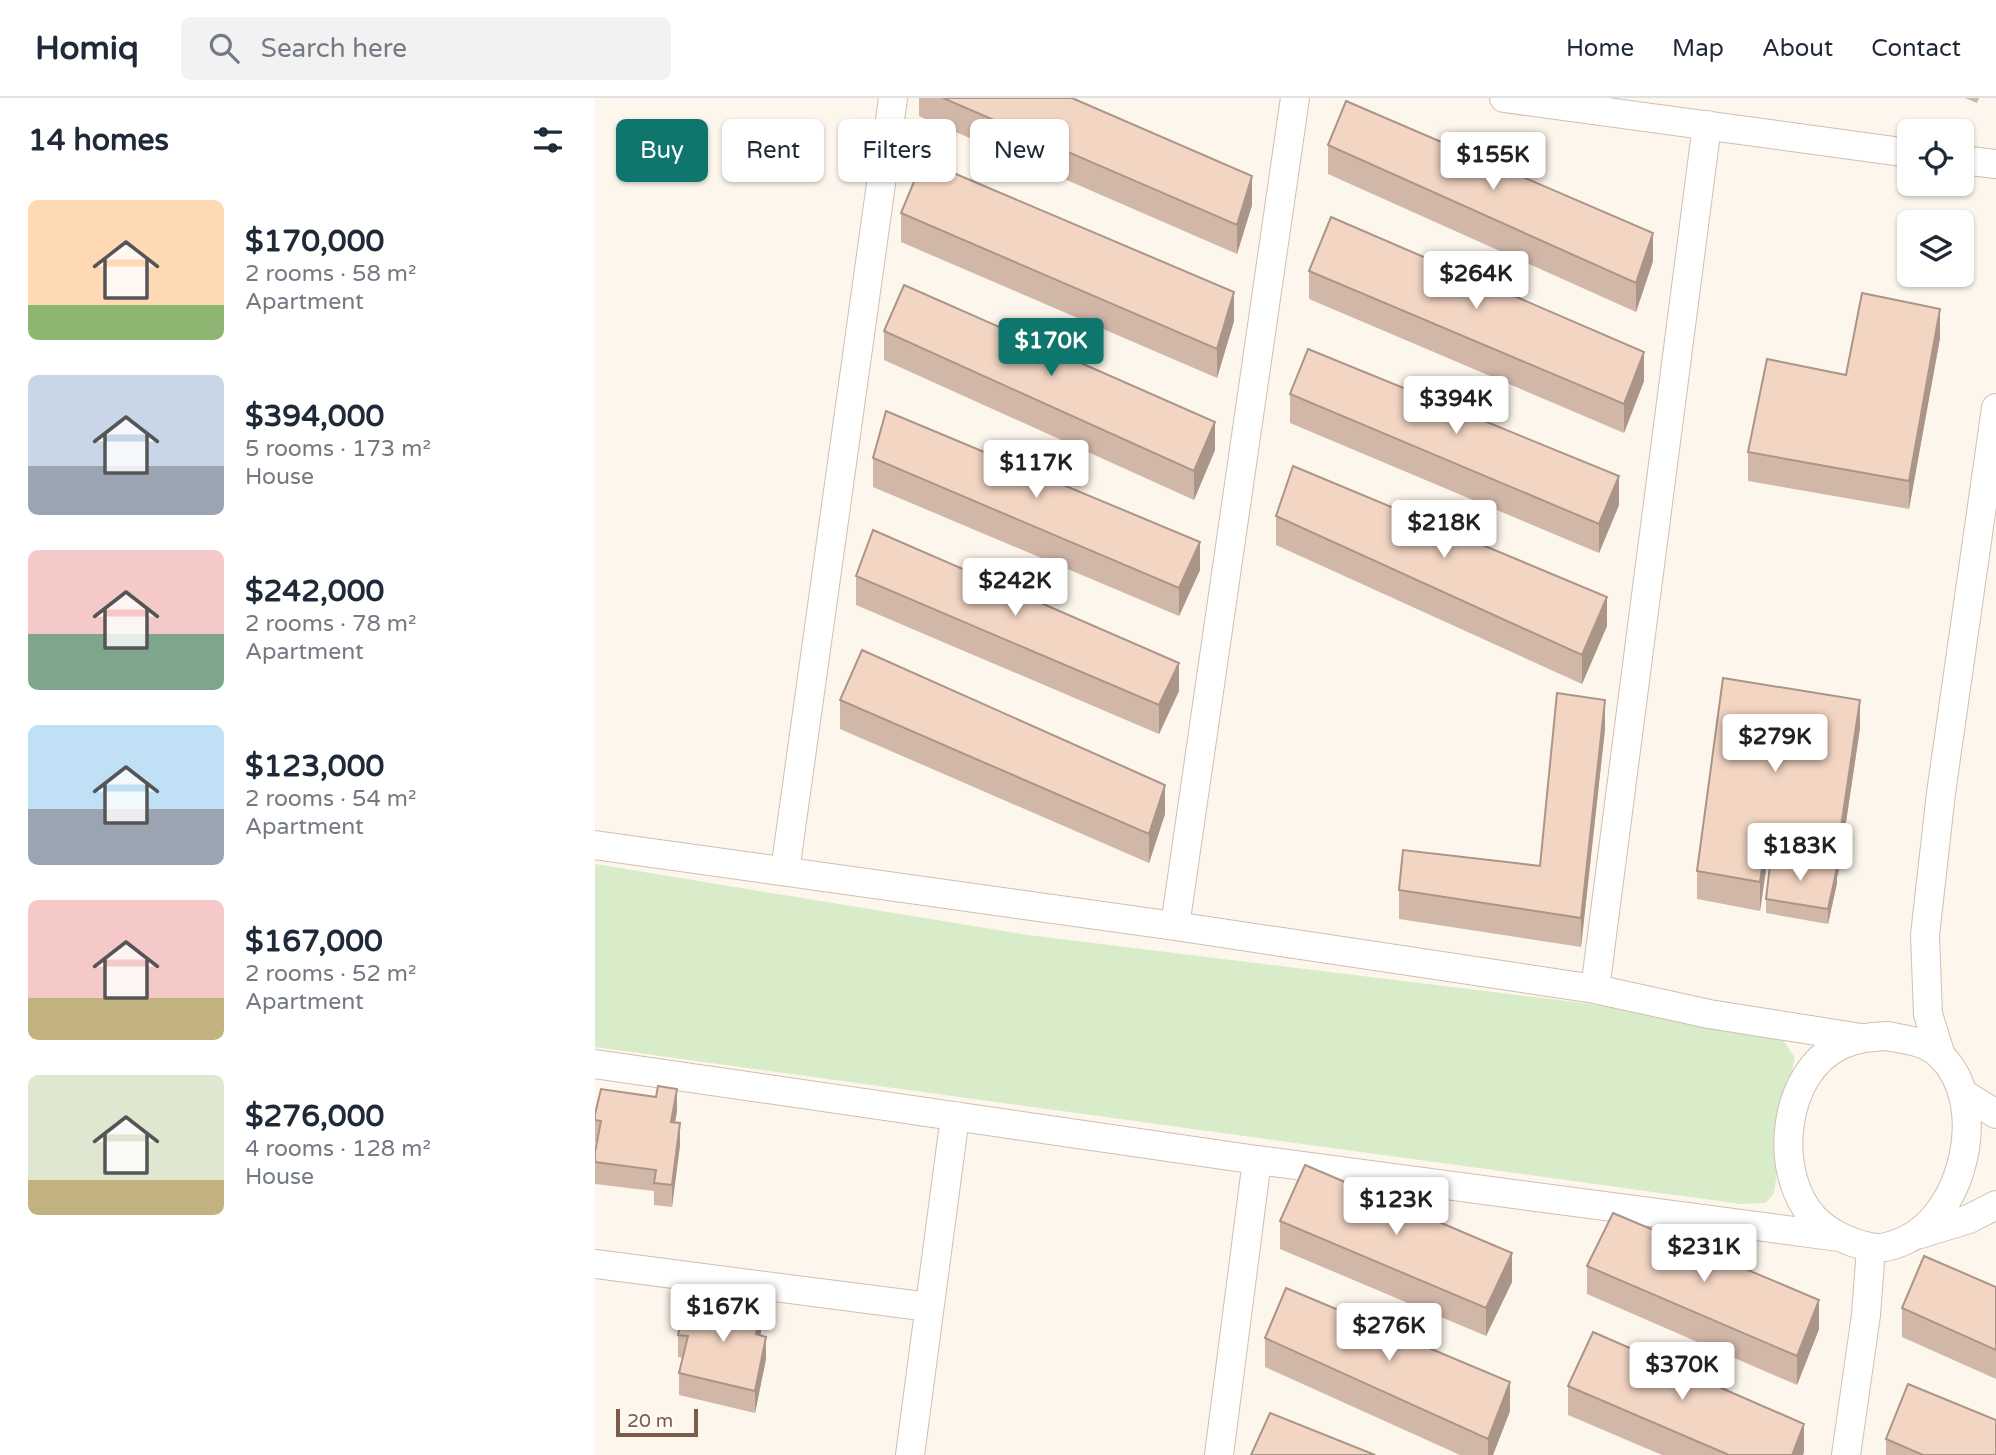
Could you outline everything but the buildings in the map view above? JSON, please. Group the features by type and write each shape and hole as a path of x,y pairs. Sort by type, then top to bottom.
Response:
{"street":[{"path":"785,871 893,98"},
{"path":"1174,926 1295,98"},
{"path":"1503,98 1613,105 1707,125 1897,151"},
{"path":"1595,989 1707,125"},
{"path":"1974,161 1996,164"},
{"path":"1917,1234 1947,1205 1954,1191 1967,1132 1962,1093 1941,1056 1928,1014 1926,935 1941,793 1983,607 1996,408"},
{"path":"595,845 1174,926 1595,989 1709,1014 1861,1038 1887,1036 1922,1043 1941,1056"},
{"path":"1839,1237 1813,1217 1796,1186 1791,1155 1790,1112 1815,1065 1838,1046 1861,1038"},
{"path":"595,1064 1257,1160 1839,1237 1871,1248 1894,1245 1917,1234 1969,1219 1996,1205"},
{"path":"1962,1093 1996,1114"},
{"path":"910,1455 955,1116"},
{"path":"1219,1455 1257,1160"},
{"path":"1846,1455 1866,1315 1871,1248"},
{"path":"595,1264 929,1307"}],"green space":[{"path":"595,864 1028,935 1591,1004 1783,1040 1795,1058 1787,1091 1774,1194 1765,1203 1741,1204 595,1047"}]}
